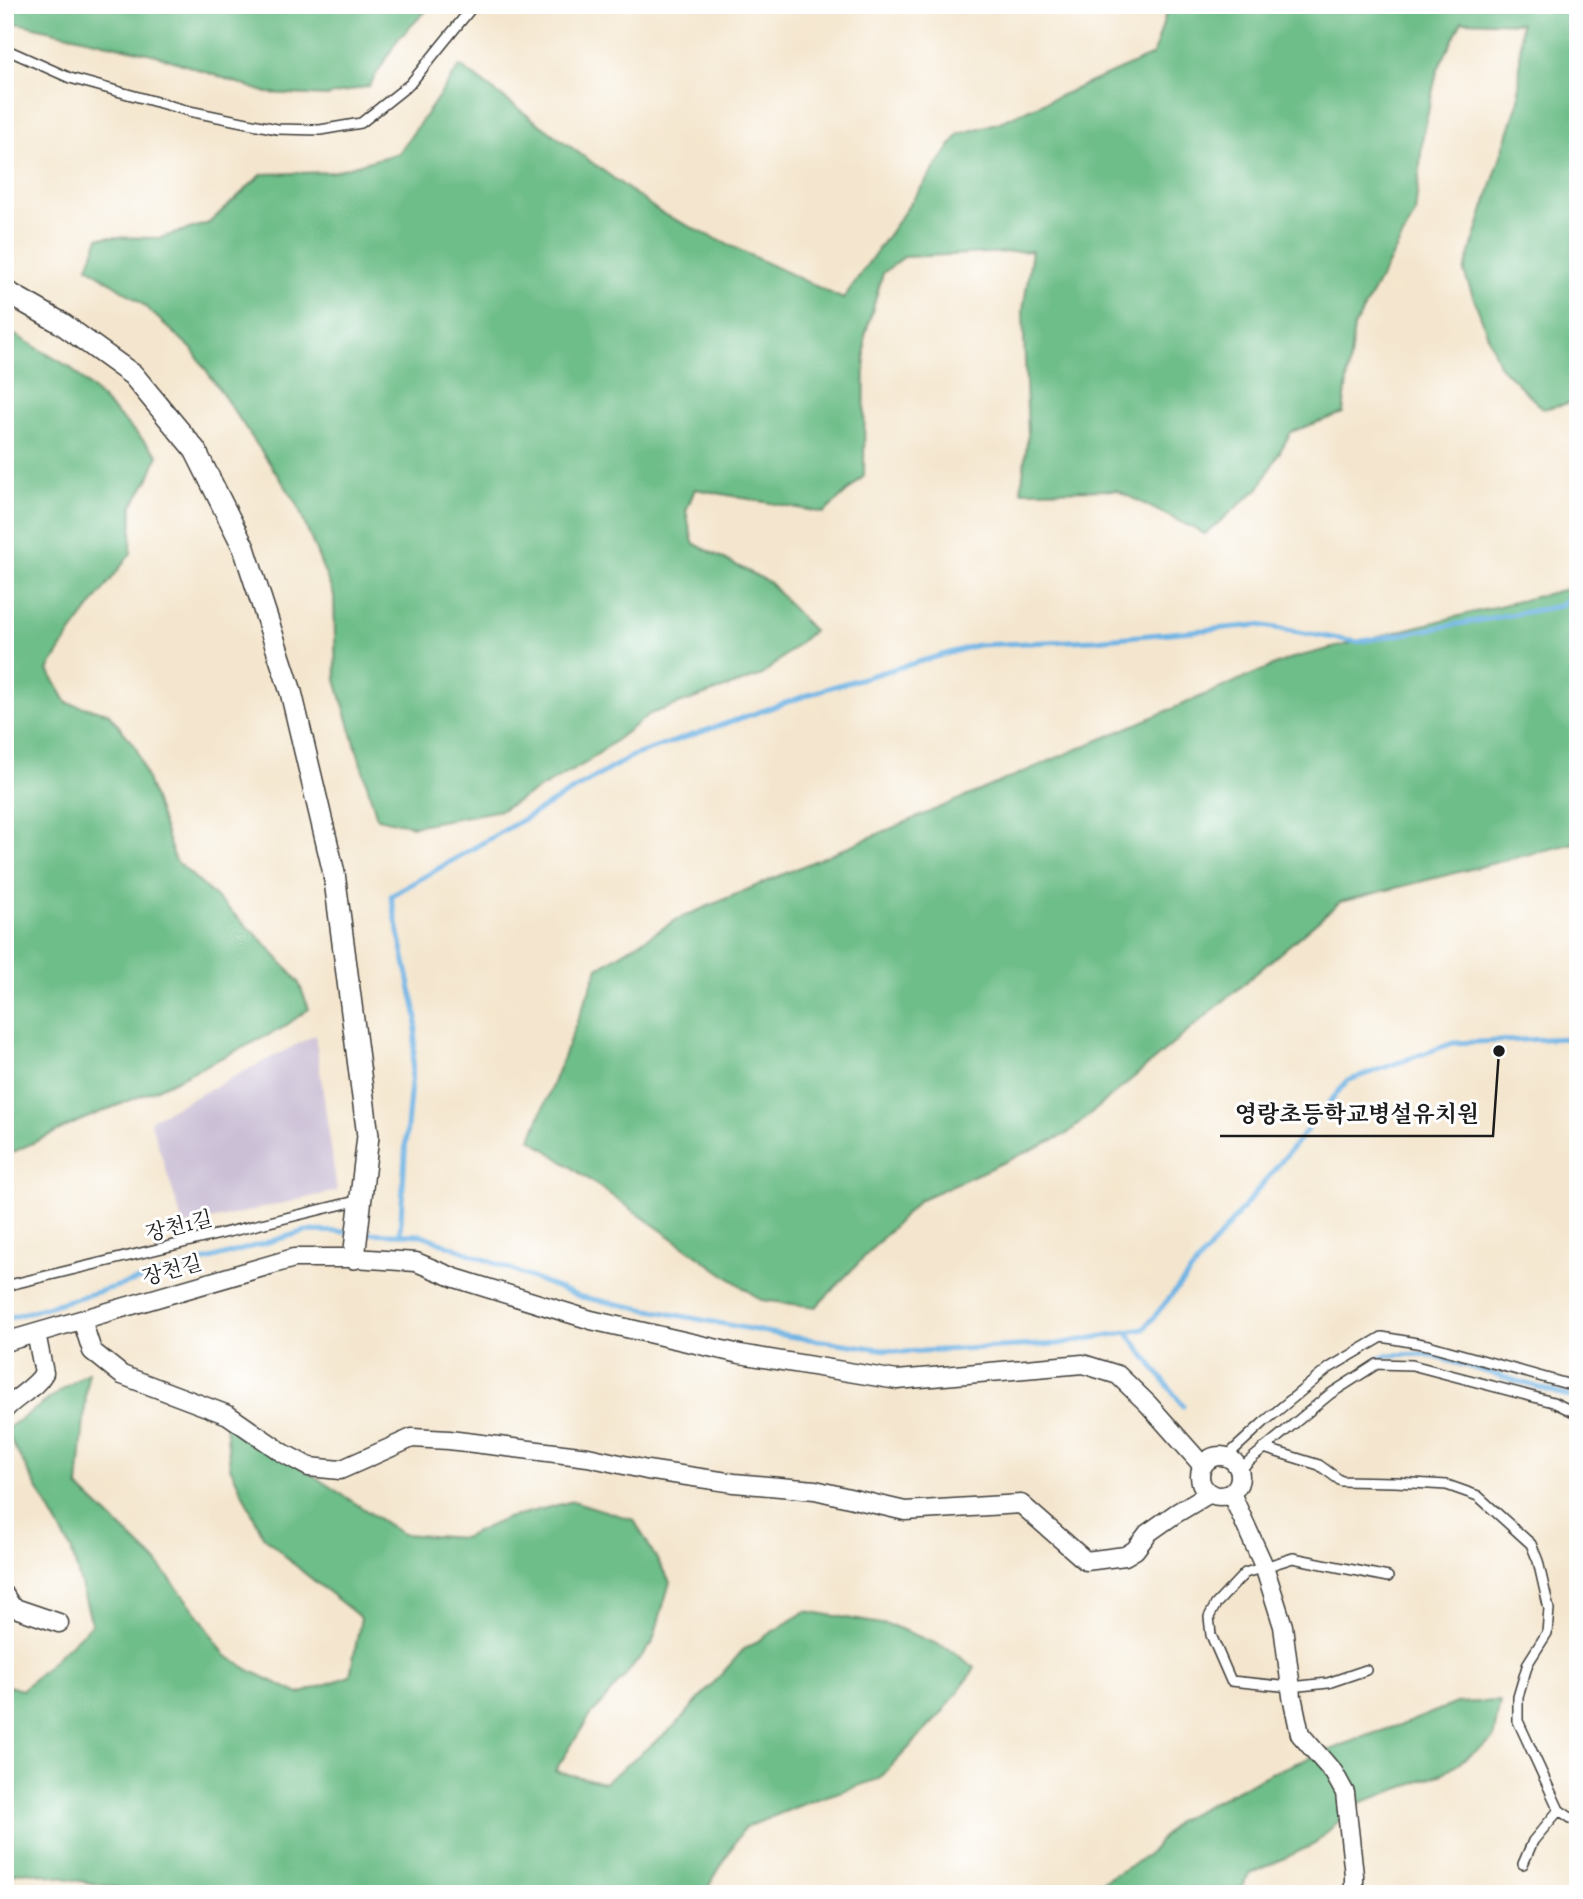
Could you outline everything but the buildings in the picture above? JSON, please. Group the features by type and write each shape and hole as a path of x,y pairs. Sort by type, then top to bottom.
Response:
{"street":[{"path":"5,291 61,323 133,375 195,450 244,548 291,692 334,873 368,1136 355,1253"},
{"name":"장천길","path":"5,1342 294,1258 355,1253 416,1262 455,1278 591,1320 740,1354 897,1380 1083,1364 1118,1375 1148,1404 1202,1466"},
{"path":"82,1320 92,1351 122,1375 228,1415 283,1453 309,1466 340,1470 412,1438 437,1439 588,1457 647,1470 734,1483 815,1490 905,1511 1021,1504 1086,1561 1125,1556 1135,1550 1148,1533 1210,1493"},
{"path":"5,1409 38,1383 44,1373 36,1333"},
{"path":"1227,1456 1237,1464 1240,1471 1239,1483 1231,1493 1217,1496 1204,1488 1200,1473 1202,1466 1213,1457 1227,1456"},
{"path":"1231,1493 1264,1566 1283,1626 1300,1734 1334,1773 1345,1793 1354,1894"},
{"path":"5,1596 12,1607 59,1623"}],"lane":[{"path":"5,49 70,78 189,111 277,129 320,130 361,123 410,84 474,5"},
{"name":"장천1길","path":"5,1286 360,1206"},
{"path":"1227,1456 1329,1368 1382,1337 1428,1345 1578,1387"},
{"path":"1240,1471 1330,1394 1377,1364 1412,1365 1553,1402 1578,1414"},
{"path":"1264,1448 1319,1465 1341,1481 1447,1485 1478,1496 1531,1544 1538,1560 1549,1609 1547,1633 1528,1663 1518,1697 1518,1721 1559,1810 1578,1823"},
{"path":"1366,1670 1328,1684 1291,1687 1231,1681 1211,1635 1209,1617 1216,1604 1245,1573 1293,1558 1388,1577"},
{"path":"1523,1864 1533,1841 1559,1810"}],"shaded area":[{"path":"315,1035 337,1191 184,1226 150,1120"}],"green space":[{"path":"9,5 432,5 398,39 369,86 327,96 267,93 156,55 8,21"},
{"path":"1169,5 1578,5 1578,401 1543,409 1499,365 1464,272 1519,99 1521,23 1462,21 1437,71 1423,135 1415,214 1354,327 1343,413 1291,432 1259,488 1205,534 1116,490 1021,491 1028,434 1023,311 1032,251 904,257 883,273 865,336 864,476 824,513 695,489 686,511 693,543 769,582 813,631 762,675 650,714 586,763 501,810 413,826 377,818 336,680 334,596 296,502 191,348 140,302 88,267 99,237 160,238 209,223 262,174 332,172 399,153 460,66 661,213 843,299 959,134 1000,122 1153,55"},
{"path":"5,329 71,368 158,455 148,480 132,506 131,553 71,633 48,670 67,703 108,713 136,747 175,860 262,940 298,981 309,1009 281,1029 155,1090 79,1121 5,1156"},
{"path":"1578,586 1578,842 1340,902 1067,1134 919,1200 816,1307 761,1300 531,1139 598,968 678,919 1289,659"},
{"path":"88,1372 78,1487 156,1561 200,1617 225,1655 299,1694 350,1676 361,1618 263,1536 230,1467 226,1424 285,1457 402,1534 463,1538 507,1518 573,1501 634,1520 670,1582 652,1644 588,1719 555,1771 604,1783 677,1724 743,1650 806,1611 893,1626 949,1649 975,1668 942,1713 879,1779 809,1802 744,1828 704,1894 149,1894 27,1871 5,1875 5,1685 22,1690 92,1624 71,1549 5,1430"},
{"path":"1500,1701 1493,1740 1443,1773 1356,1804 1315,1844 1250,1874 1237,1894 1081,1894 1147,1856 1176,1821 1271,1773 1456,1703"}],"waterway":[{"path":"400,1234 417,1018 391,896 632,756 828,688 977,645 1094,640 1258,625 1357,642 1560,606 1578,589"},
{"path":"363,1233 422,1235 581,1297 787,1336 902,1352 1058,1344 1144,1329 1347,1081 1453,1043 1569,1038 1578,1032"},
{"path":"5,1319 306,1231 353,1232"},
{"path":"1127,1332 1183,1406"},
{"path":"1373,1363 1386,1355 1426,1354 1578,1399"},
{"path":"1258,1444 1293,1419"}],"place":[{"name":"영랑초등학교병설유치원","path":"1499,1051"}]}
